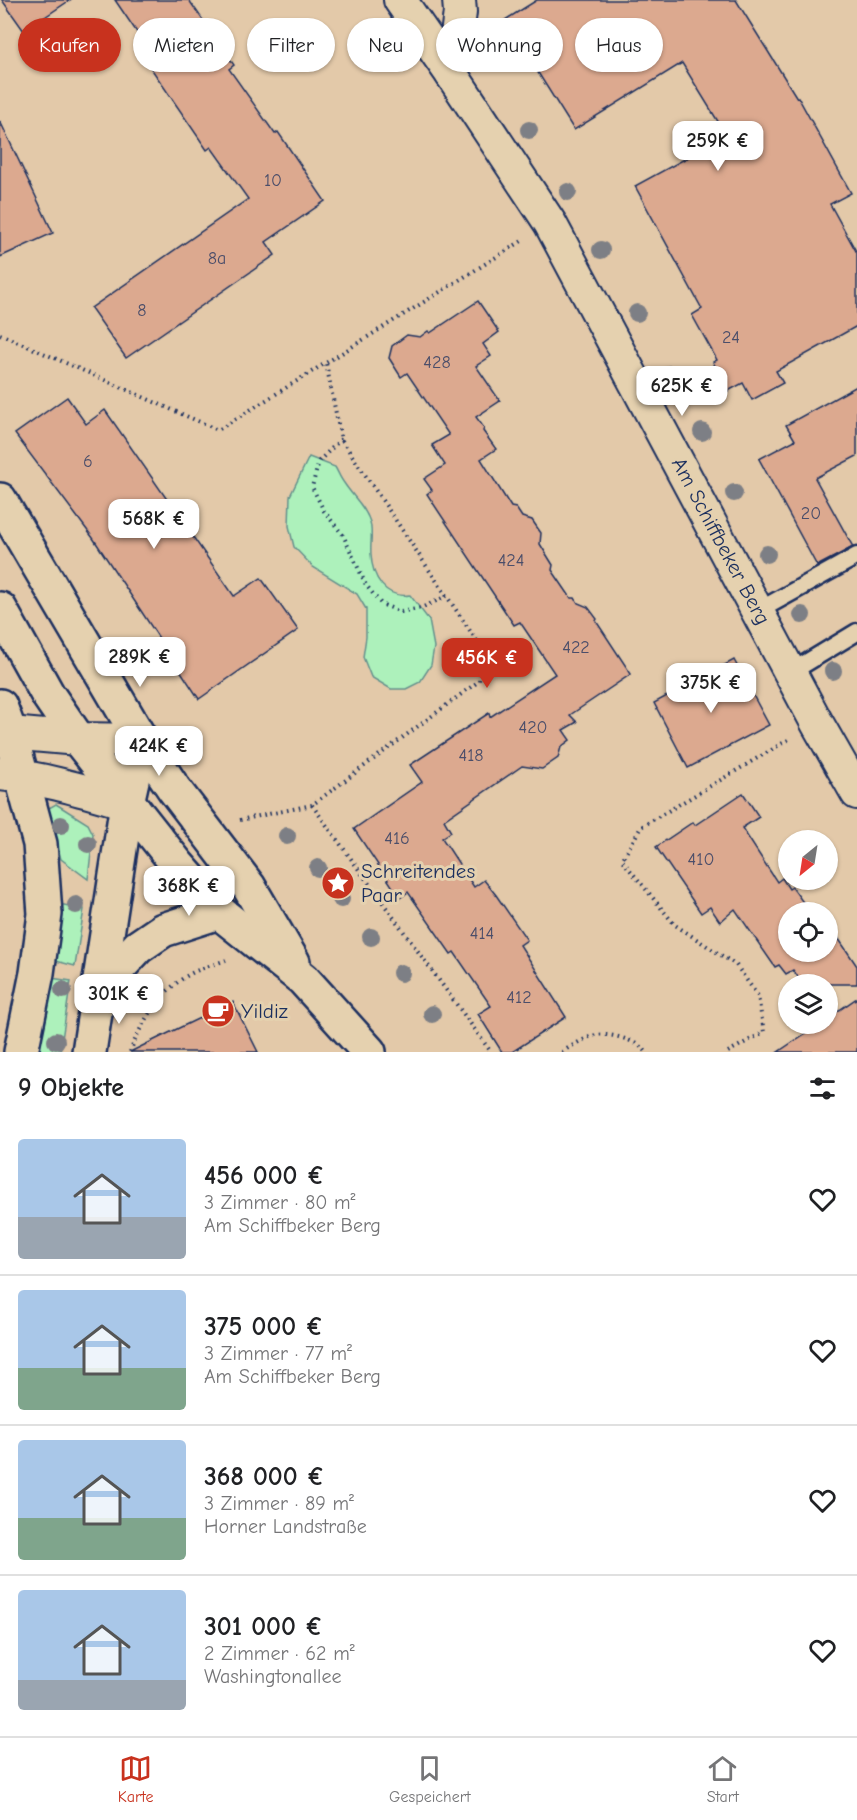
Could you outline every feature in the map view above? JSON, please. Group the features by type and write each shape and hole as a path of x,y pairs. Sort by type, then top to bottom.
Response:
{"main road":[{"path":"0,500 141,740 249,887 303,979"},
{"path":"0,609 48,695 78,739 177,864 219,912 303,979 369,1052"},
{"path":"3,725 11,775 40,844 45,914 37,973 21,1052"},
{"path":"89,1052 127,803 141,740"},
{"path":"98,990 138,947 164,930 219,912"}],"street":[{"name":"Am Schiffbeker Berg","path":"400,0 453,75 550,224 817,723 854,782"},
{"path":"453,75 460,12 459,0"},
{"path":"3,725 78,739 141,740"},
{"path":"11,775 72,787 127,803"}],"lane":[{"path":"758,611 857,556"},
{"path":"791,672 857,632"}],"path":[{"path":"0,334 218,430 550,224"},
{"path":"204,828 312,805 479,681 483,650 341,439 326,363"},
{"path":"341,439 319,461 312,487 324,512 343,535 366,585 381,604 401,612 421,608 447,596"},
{"path":"728,1052 764,1032 758,996 736,965 675,925 622,860 641,827 817,723"},
{"path":"312,805 490,1052"},
{"path":"130,1052 144,1019 166,991 194,971 226,960"},
{"path":"562,1052 595,1035 622,1037 643,1047 646,1052"}],"green space":[{"path":"309,457 335,467 368,516 371,526 372,563 382,585 394,594 410,595 429,620 434,647 431,665 420,682 406,689 391,689 371,677 363,657 366,609 357,594 313,567 294,547 289,526 290,496"},
{"path":"56,804 88,824 93,834 88,879 61,859 49,815 49,808"},
{"path":"59,904 84,909 75,966 56,961 61,926"},
{"path":"51,978 71,981 60,1052 35,1052"}],"building":[{"path":"2,0 70,0 43,18 18,18 18,23"},
{"path":"115,0 189,0 201,18 133,18 133,26"},
{"path":"537,0 736,0 798,97 851,193 830,204 857,253 857,326 776,371 783,383 752,400 743,383 728,391 713,362 717,360 692,315 702,309 635,186 727,136 682,63 574,130 538,72 563,72 563,18 508,18"},
{"path":"154,72 231,72 275,134 278,132 325,201 266,242 275,255 126,358 91,308 248,199 211,147 207,150"},
{"path":"0,121 53,233 0,257"},
{"path":"478,301 499,332 483,344 491,356 476,366 500,401 476,417 496,449 481,459 511,507 516,508 522,517 532,520 541,533 540,544 553,565 552,570 571,598 575,598 578,603 588,607 631,674 570,715 577,722 563,730 570,740 561,747 558,758 542,769 522,766 444,820 451,832 442,838 474,887 484,880 496,895 527,940 520,945 566,1017 512,1052 502,1052 478,1014 491,1006 454,952 451,954 408,892 400,898 354,829 422,782 410,765 489,713 490,717 555,674 520,622 514,625 427,494 432,490 424,479 445,465 432,445 449,435 407,373 401,377 389,358 392,346 407,335 420,337 428,331 430,333"},
{"path":"857,386 857,456 815,478 853,547 817,566 759,459 795,440 786,425"},
{"path":"67,397 86,424 105,410 234,596 261,578 298,630 199,699 93,538 15,434"},
{"path":"734,660 769,725 688,768 654,703"},
{"path":"743,793 759,817 742,828 778,881 778,890 794,890 803,902 778,902 778,962 838,962 838,938 857,966 857,984 838,984 838,974 796,974 793,970 786,974 779,965 775,967 735,909 720,922 710,907 701,913 656,847 693,822 695,825"},
{"path":"857,998 857,1052 778,1052 805,1034 838,1034 838,1011"},
{"path":"233,1002 258,1052 130,1052 181,1027"}],"place":[{"name":"Schreitendes Paar","path":"338,883"},
{"name":"Yildiz","path":"218,1011"}]}
